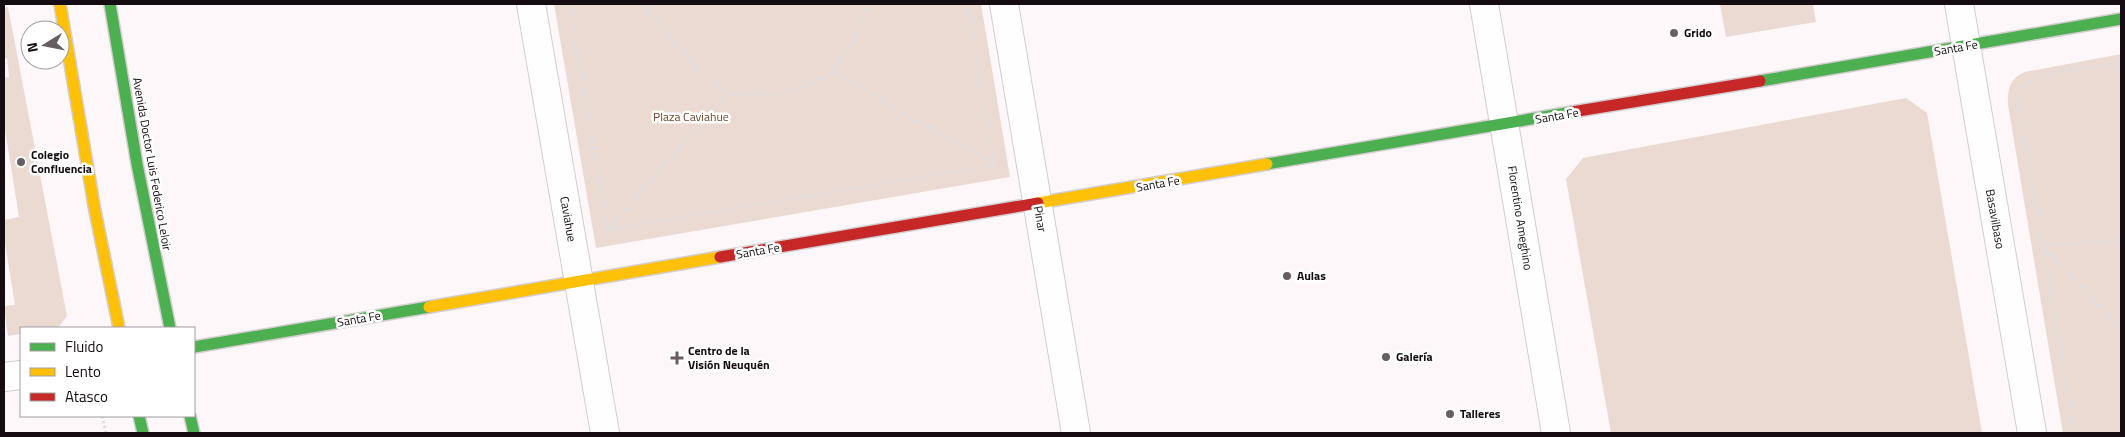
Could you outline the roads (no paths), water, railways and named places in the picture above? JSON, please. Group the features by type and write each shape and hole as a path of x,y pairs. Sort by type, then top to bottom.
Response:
{"street":[{"path":"60,4 96,219 119,327"},
{"name":"Avenida Doctor Luis Federico Leloir","path":"110,4 144,200 170,327"},
{"name":"Caviahue","path":"532,4 605,433"},
{"name":"Pinar","path":"1004,4 1076,433"},
{"name":"Florentino Ameghino","path":"1484,4 1556,433"},
{"name":"Basavilbaso","path":"1959,4 2032,433"},
{"name":"Santa Fe","path":"195,347 2121,20"},
{"path":"4,377 20,375"},
{"path":"139,417 142,433"},
{"path":"190,417 194,433"}],"place":[{"name":"Grido","path":"1674,33"},
{"name":"Colegio Confluencia","path":"21,162"},
{"name":"Aulas","path":"1287,276"},
{"name":"Galería","path":"1386,357"},
{"name":"Centro de la Visión Neuquén","path":"677,358"},
{"name":"Talleres","path":"1450,414"}],"park label":[{"name":"Plaza Caviahue","path":"691,117"}]}
